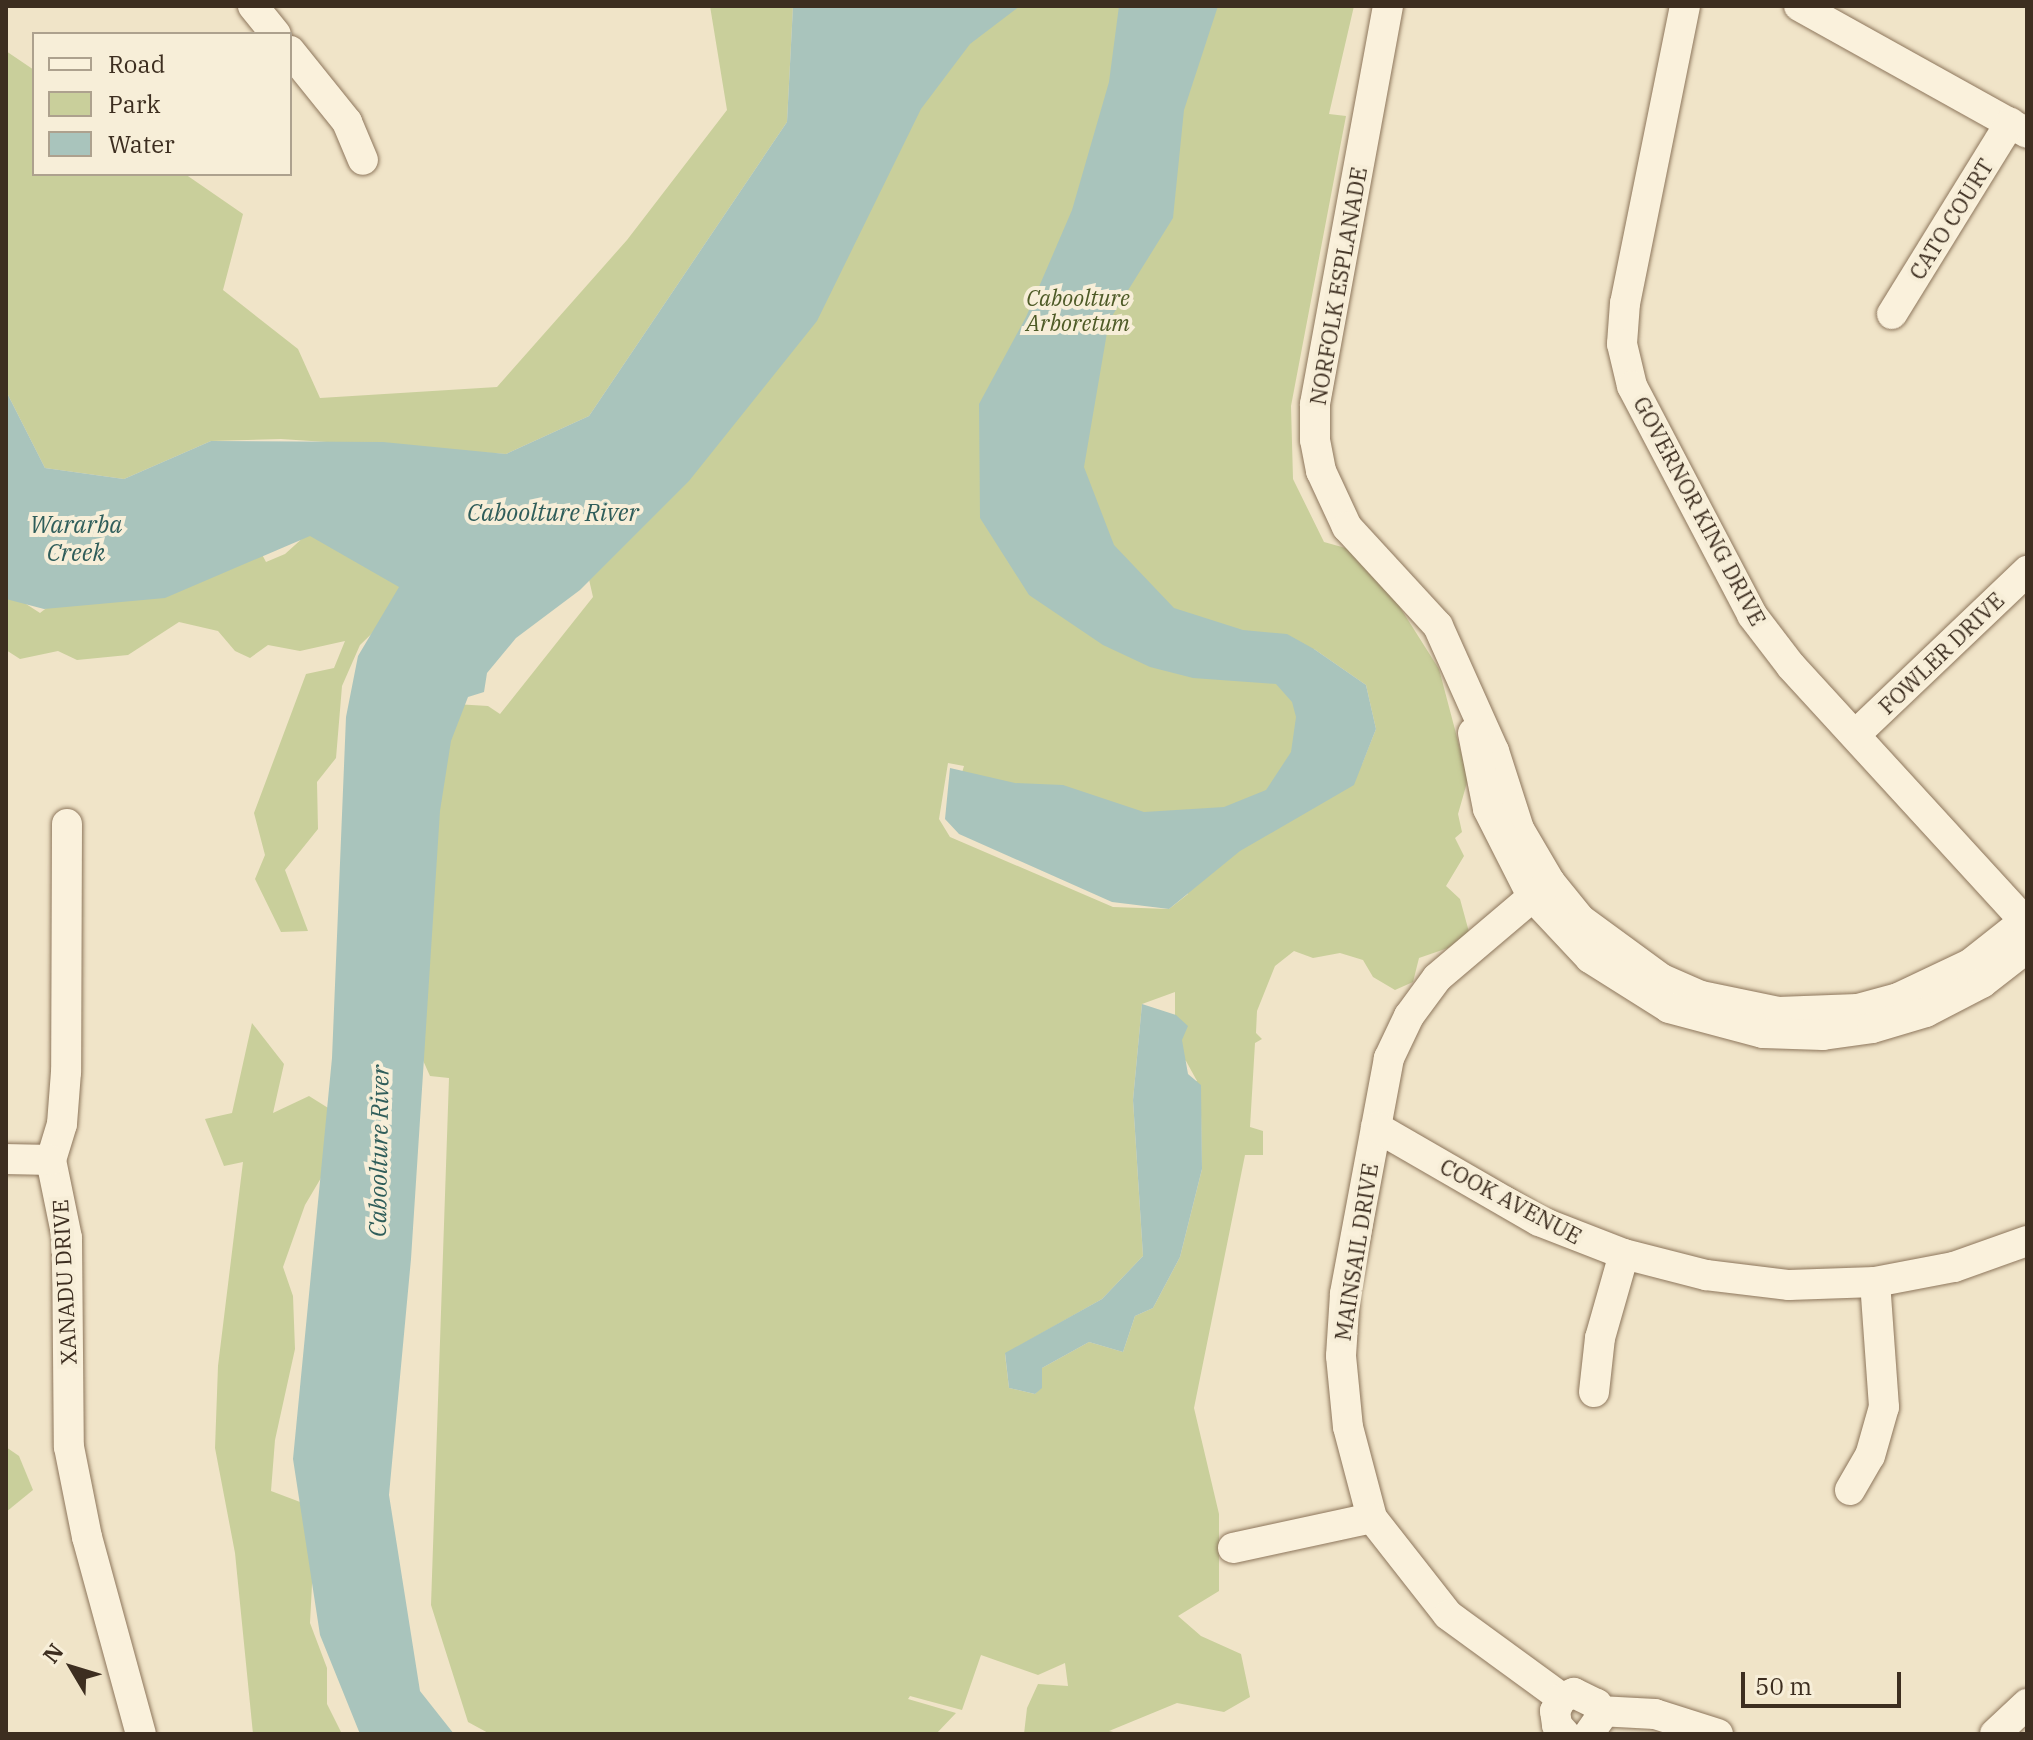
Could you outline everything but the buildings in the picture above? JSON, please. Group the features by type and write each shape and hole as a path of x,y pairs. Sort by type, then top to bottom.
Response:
{"street":[{"path":"253,6 274,32"},
{"name":"NORFOLK ESPLANADE","path":"1388,6 1315,404 1315,440 1321,471 1347,527 1438,626 1472,711 1494,751 1541,889 1662,979 1701,996 1778,1012 1858,1009 1898,998 1970,964 2026,928"},
{"name":"GOVERNOR KING DRIVE","path":"1685,6 1625,303 1622,344 1628,372 1752,615 2026,928"},
{"path":"1799,6 2019,128"},
{"path":"292,53 347,122 363,160"},
{"name":"CATO COURT","path":"1892,314 2019,128"},
{"name":"FOWLER DRIVE","path":"1855,735 2027,571"},
{"name":"XANADU DRIVE","path":"67,824 66,1072 62,1124 51,1160 67,1238 69,1447 87,1537 141,1734"},
{"name":"MAINSAIL DRIVE","path":"1541,889 1437,978 1409,1016 1389,1058 1345,1294 1341,1356 1348,1427 1372,1518 1448,1615 1562,1698"},
{"name":"COOK AVENUE","path":"1376,1127 1539,1221 1624,1254 1747,1281 1875,1282 1954,1267 2027,1241"},
{"path":"6,1159 51,1160"},
{"path":"1594,1392 1600,1338 1624,1254"},
{"path":"1850,1490 1870,1456 1884,1407 1875,1282"},
{"path":"1233,1548 1372,1518"},
{"path":"1565,1734 1555,1718 1562,1698 1581,1693 1593,1699 1594,1722 1655,1714 1718,1734"},
{"path":"1995,1734 2027,1704"}],"green space":[{"path":"710,6 793,6 787,122 589,416 506,454 281,439 211,441 124,479 45,468 6,391 6,51 32,69 32,176 188,176 243,214 223,290 298,349 320,398 497,387 627,240 727,110"},
{"name":"Caboolture Arboretum","path":"993,6 1354,6 1329,114 1346,116 1291,406 1293,479 1324,542 1349,549 1384,582 1439,669 1468,779 1458,814 1462,832 1455,838 1464,856 1446,886 1460,899 1469,932 1448,948 1419,958 1413,982 1395,990 1373,977 1363,960 1340,953 1313,958 1294,951 1275,966 1257,1011 1256,1033 1262,1039 1255,1043 1250,1127 1263,1131 1263,1155 1245,1155 1194,1408 1219,1514 1219,1591 1178,1616 1201,1636 1241,1654 1250,1697 1224,1712 1177,1703 1109,1731 1122,1734 1024,1734 1027,1708 1038,1684 1068,1686 1065,1663 1038,1675 981,1655 962,1710 910,1696 908,1699 956,1713 936,1734 490,1734 468,1722 431,1605 449,1078 430,1076 417,1047 431,770 455,704 488,706 500,714 593,597 585,562 595,539 627,529 649,507 675,480 677,455 699,430 727,416 728,391 760,377 774,350 797,331 798,297 820,290 813,271 825,236 854,226 862,206 845,194 844,164 879,162 892,148 890,119 910,96 935,79 932,54 964,18","holes":["1314,649 1366,685 1376,729 1362,764 1321,798 1286,814 1263,810 1254,826 1231,846 1206,845 1193,860 1197,876 1187,882 1188,894 1169,909 1113,907 950,837 939,819 948,763 964,766 961,776 1011,791 1060,792 1154,820 1191,821 1243,811 1277,794 1308,762 1316,727 1305,691 1287,684","1175,992 1175,1055 1186,1061 1197,1081 1190,1084 1186,1095 1191,1111 1201,1114 1202,1169 1180,1257 1153,1308 1135,1316 1123,1352 1089,1342 1042,1368 1041,1387 1035,1394 1009,1388 1005,1354 1102,1299 1143,1256 1133,1100 1142,1004"]},
{"path":"315,527 414,581 390,616 360,645 342,686 336,758 317,782 318,829 285,870 308,931 281,932 255,879 265,855 254,813 306,674 334,668 345,641 300,651 268,645 250,658 235,651 218,631 179,622 128,655 77,660 58,651 20,659 6,650 6,591 40,613 62,596 257,545 266,562 285,554"},
{"path":"252,1023 284,1064 273,1113 309,1096 333,1111 331,1161 305,1205 283,1267 293,1296 295,1349 275,1440 271,1491 316,1508 310,1623 327,1668 327,1704 342,1734 253,1734 235,1553 215,1448 218,1366 243,1162 224,1166 205,1119 232,1113"},
{"path":"6,1447 19,1456 33,1490 6,1512"}],"water":[{"name":"Caboolture River","path":"793,6 1020,6 970,44 921,109 817,321 689,481 580,590 516,638 487,673 484,692 468,697 451,741 440,811 411,1259 389,1495 420,1691 454,1734 360,1734 320,1635 293,1459 332,1058 346,717 358,656 399,587 310,536 165,598 44,609 6,599 6,391 45,468 124,479 211,441 383,442 506,454 589,416 787,122"},
{"path":"1119,6 1218,6 1184,110 1173,218 1109,321 1084,467 1114,545 1174,608 1243,630 1287,634 1314,649 1366,685 1376,729 1354,785 1240,851 1169,909 1112,902 959,834 945,819 950,768 1015,783 1063,785 1144,812 1224,807 1266,790 1291,752 1296,717 1292,702 1276,684 1193,678 1150,667 1103,645 1029,595 980,518 979,404 1026,317 1072,210 1109,82"},
{"path":"1142,1004 1176,1015 1188,1026 1182,1040 1188,1074 1201,1085 1202,1169 1180,1257 1153,1308 1135,1316 1123,1352 1089,1342 1042,1368 1042,1388 1035,1394 1009,1388 1005,1353 1102,1299 1143,1256 1133,1100"}],"water label":[{"name":"Wararba Creek","path":"76,539"}]}
